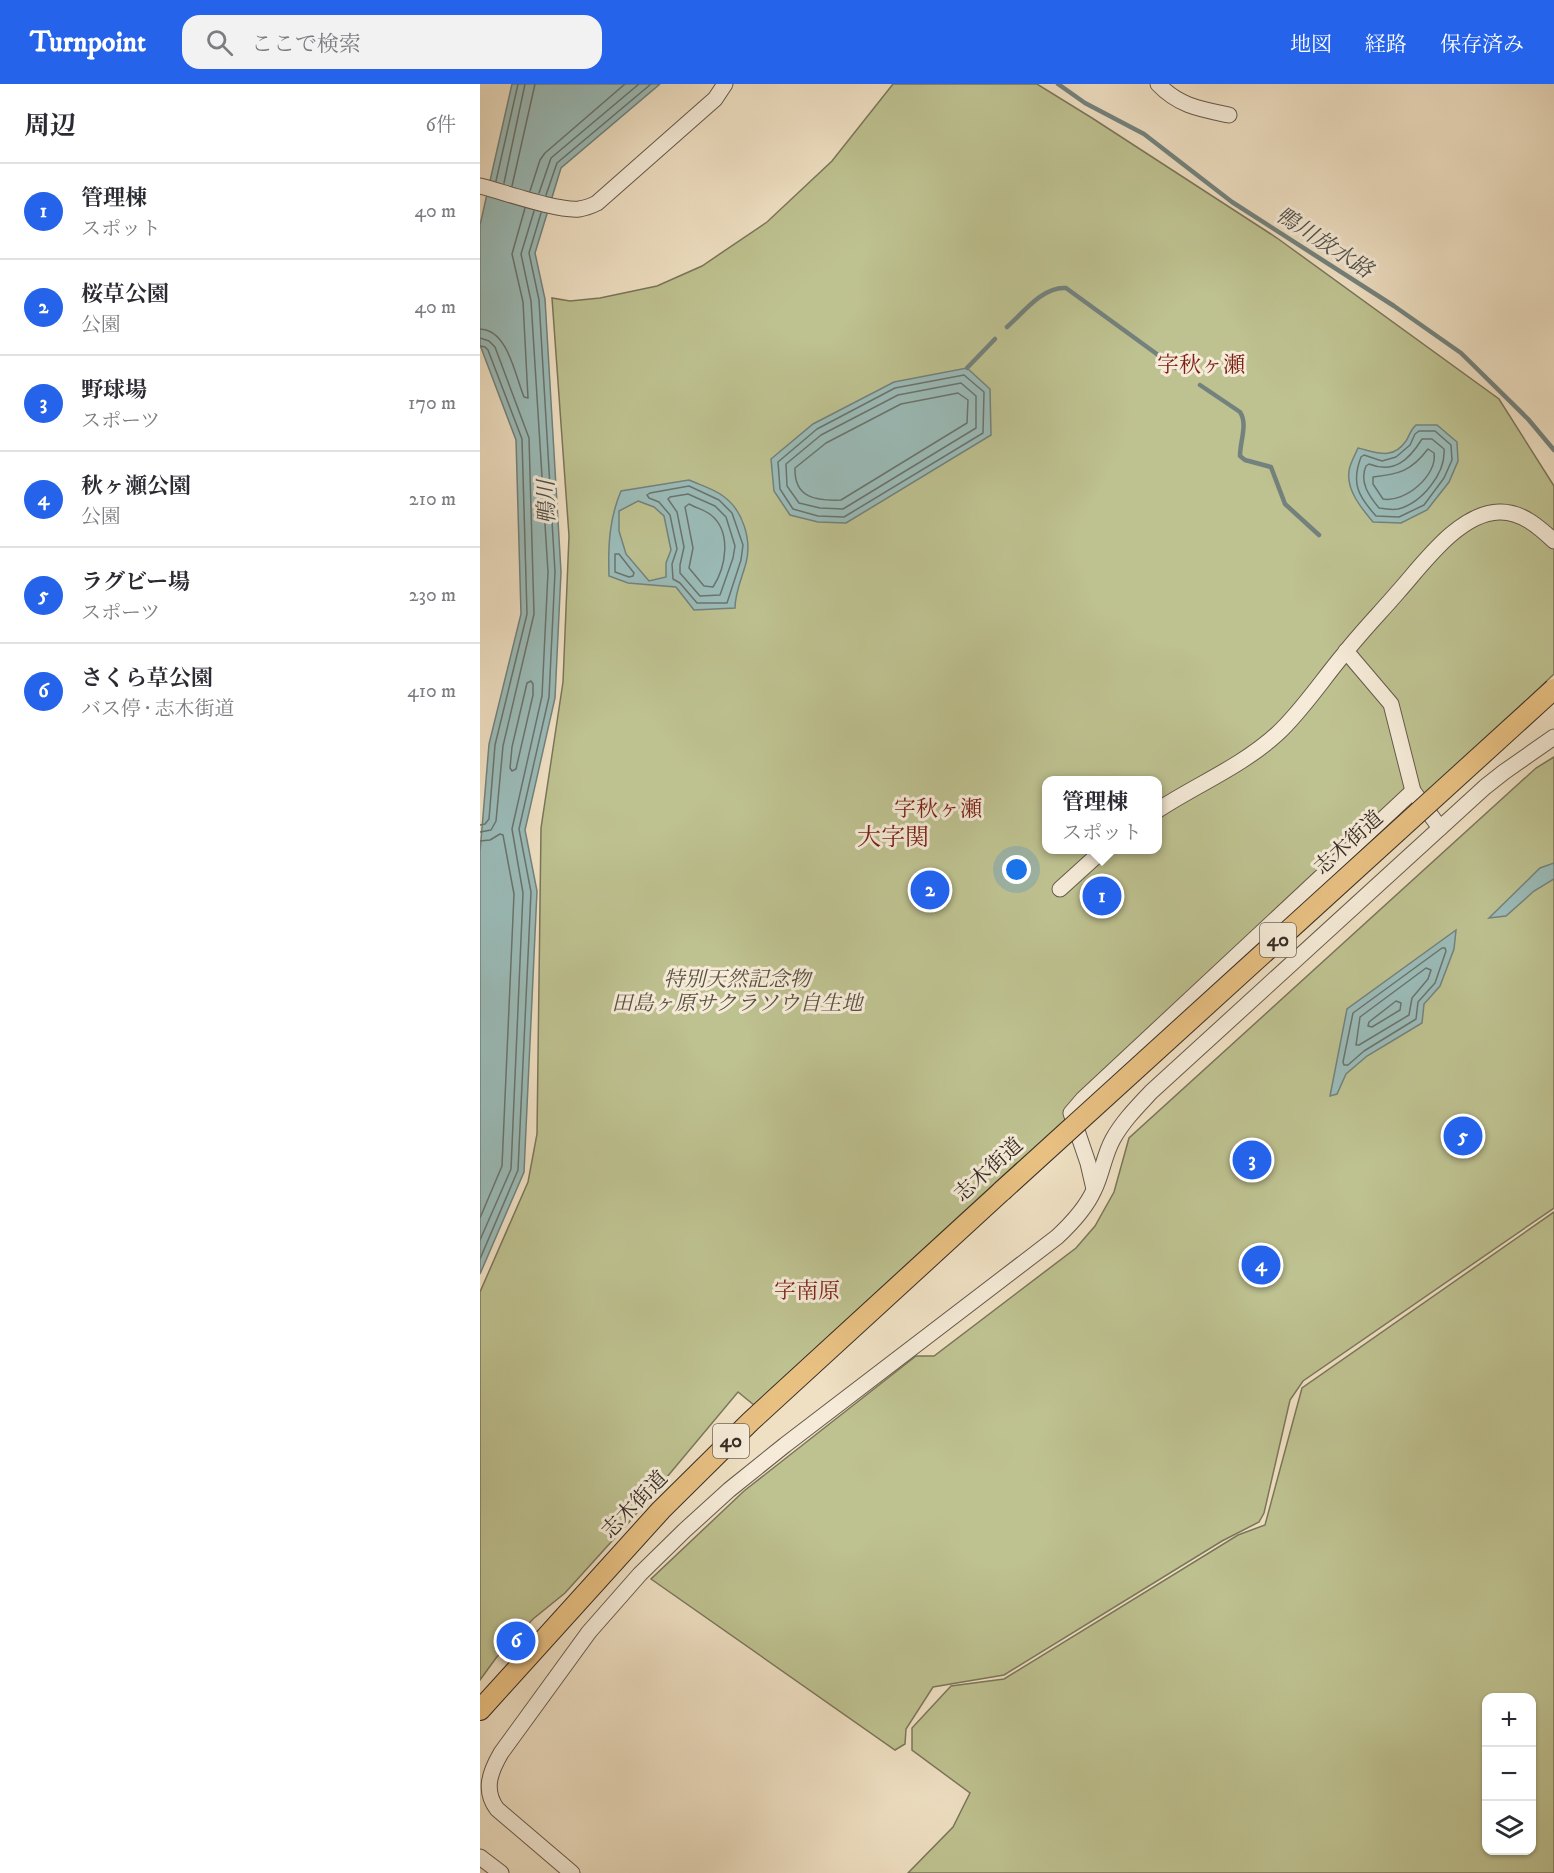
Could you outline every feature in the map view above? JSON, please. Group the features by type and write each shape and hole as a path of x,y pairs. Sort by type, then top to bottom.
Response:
{"main road":[{"name":"志木街道","path":"480,1710 661,1510 779,1394 1554,689"}],"street":[{"path":"480,186 560,207 580,209 597,203 715,99 725,84"},
{"path":"1158,84 1164,91 1190,107 1228,115"},
{"path":"1162,808 1241,761 1278,734 1346,651 1451,535 1481,516 1500,512 1523,516 1554,541"},
{"path":"1346,651 1391,704 1413,791 1440,828"},
{"path":"572,1873 497,1809 489,1795 488,1788 494,1766 501,1753 589,1632 640,1574 729,1490 1057,1237 1081,1211 1094,1191 1103,1161 1114,1137 1127,1117 1151,1092 1440,828 1504,772 1554,737"},
{"path":"1094,1191 1088,1163 1071,1113 1083,1099 1413,791"},
{"path":"1060,890 1098,854"},
{"path":"480,1857 501,1873"}],"green space":[{"name":"特別天然記念物 田島ヶ原サクラソウ自生地","path":"893,84 1037,84 1277,238 1499,399 1554,486 1554,674 1472,752 996,1182 754,1405 738,1392 631,1520 565,1593 533,1619 496,1658 480,1680 480,1292 528,1182 537,1134 541,828 563,682 569,536 552,298 570,301 600,298 657,286 702,266 767,222 832,161"},
{"path":"1554,757 1554,1208 1303,1381 1290,1400 1264,1513 1259,1522 1222,1541 1004,1675 933,1687 906,1729 905,1744 895,1750 651,1579 744,1491 916,1356 934,1356 1076,1248 1095,1226 1114,1192 1129,1138 1536,768"},
{"path":"1554,1212 1554,1873 908,1873 953,1827 970,1793 912,1750 912,1728 951,1686 1004,1679 1238,1535 1265,1525 1302,1388"}],"water":[{"name":"鴨川","path":"512,84 660,84 561,168 535,253 545,299 561,572 555,698 525,830 537,891 524,1172 480,1274 480,852 489,744 521,614 516,440 480,345 480,225"},
{"path":"967,368 990,389 991,435 846,523 818,522 790,515 774,491 771,459 813,424 894,382"},
{"path":"1416,425 1437,425 1457,442 1458,461 1449,482 1427,510 1401,523 1373,522 1352,492 1349,478 1350,465 1358,448 1384,454 1395,451 1406,441"},
{"path":"689,480 715,491 730,502 741,517 748,545 748,554 737,591 735,608 694,610 676,587 628,583 609,576 610,533 621,491","holes":["638,501 654,507 664,516 671,550 666,563 666,577 649,581 626,554 619,531 619,511"]},
{"path":"1554,863 1554,879 1534,891 1506,916 1489,918 1540,868"},
{"path":"1456,930 1454,949 1440,986 1424,1004 1422,1023 1367,1056 1346,1074 1337,1094 1330,1096 1347,1009"}],"waterway":[{"name":"鴨川放水路","path":"1058,84 1085,103 1144,134 1232,202 1394,306 1461,353 1528,419 1554,450"},
{"path":"1007,327 1041,296 1049,291 1066,288 1176,368"},
{"path":"967,368 995,339"},
{"path":"1200,385 1240,412 1244,427 1240,456 1245,460 1271,467 1285,504 1319,535"}],"place":[{"name":"桜草公園","path":"930,890"},
{"name":"管理棟","path":"1102,896"},
{"name":"ラグビー場","path":"1463,1136"},
{"name":"野球場","path":"1252,1160"},
{"name":"秋ヶ瀬公園","path":"1261,1265"},
{"name":"さくら草公園","path":"516,1641"}],"district":[{"name":"字秋ヶ瀬","path":"1201,365"},
{"name":"字秋ヶ瀬","path":"938,809"},
{"name":"大字関","path":"893,838"},
{"name":"字南原","path":"807,1291"}]}
